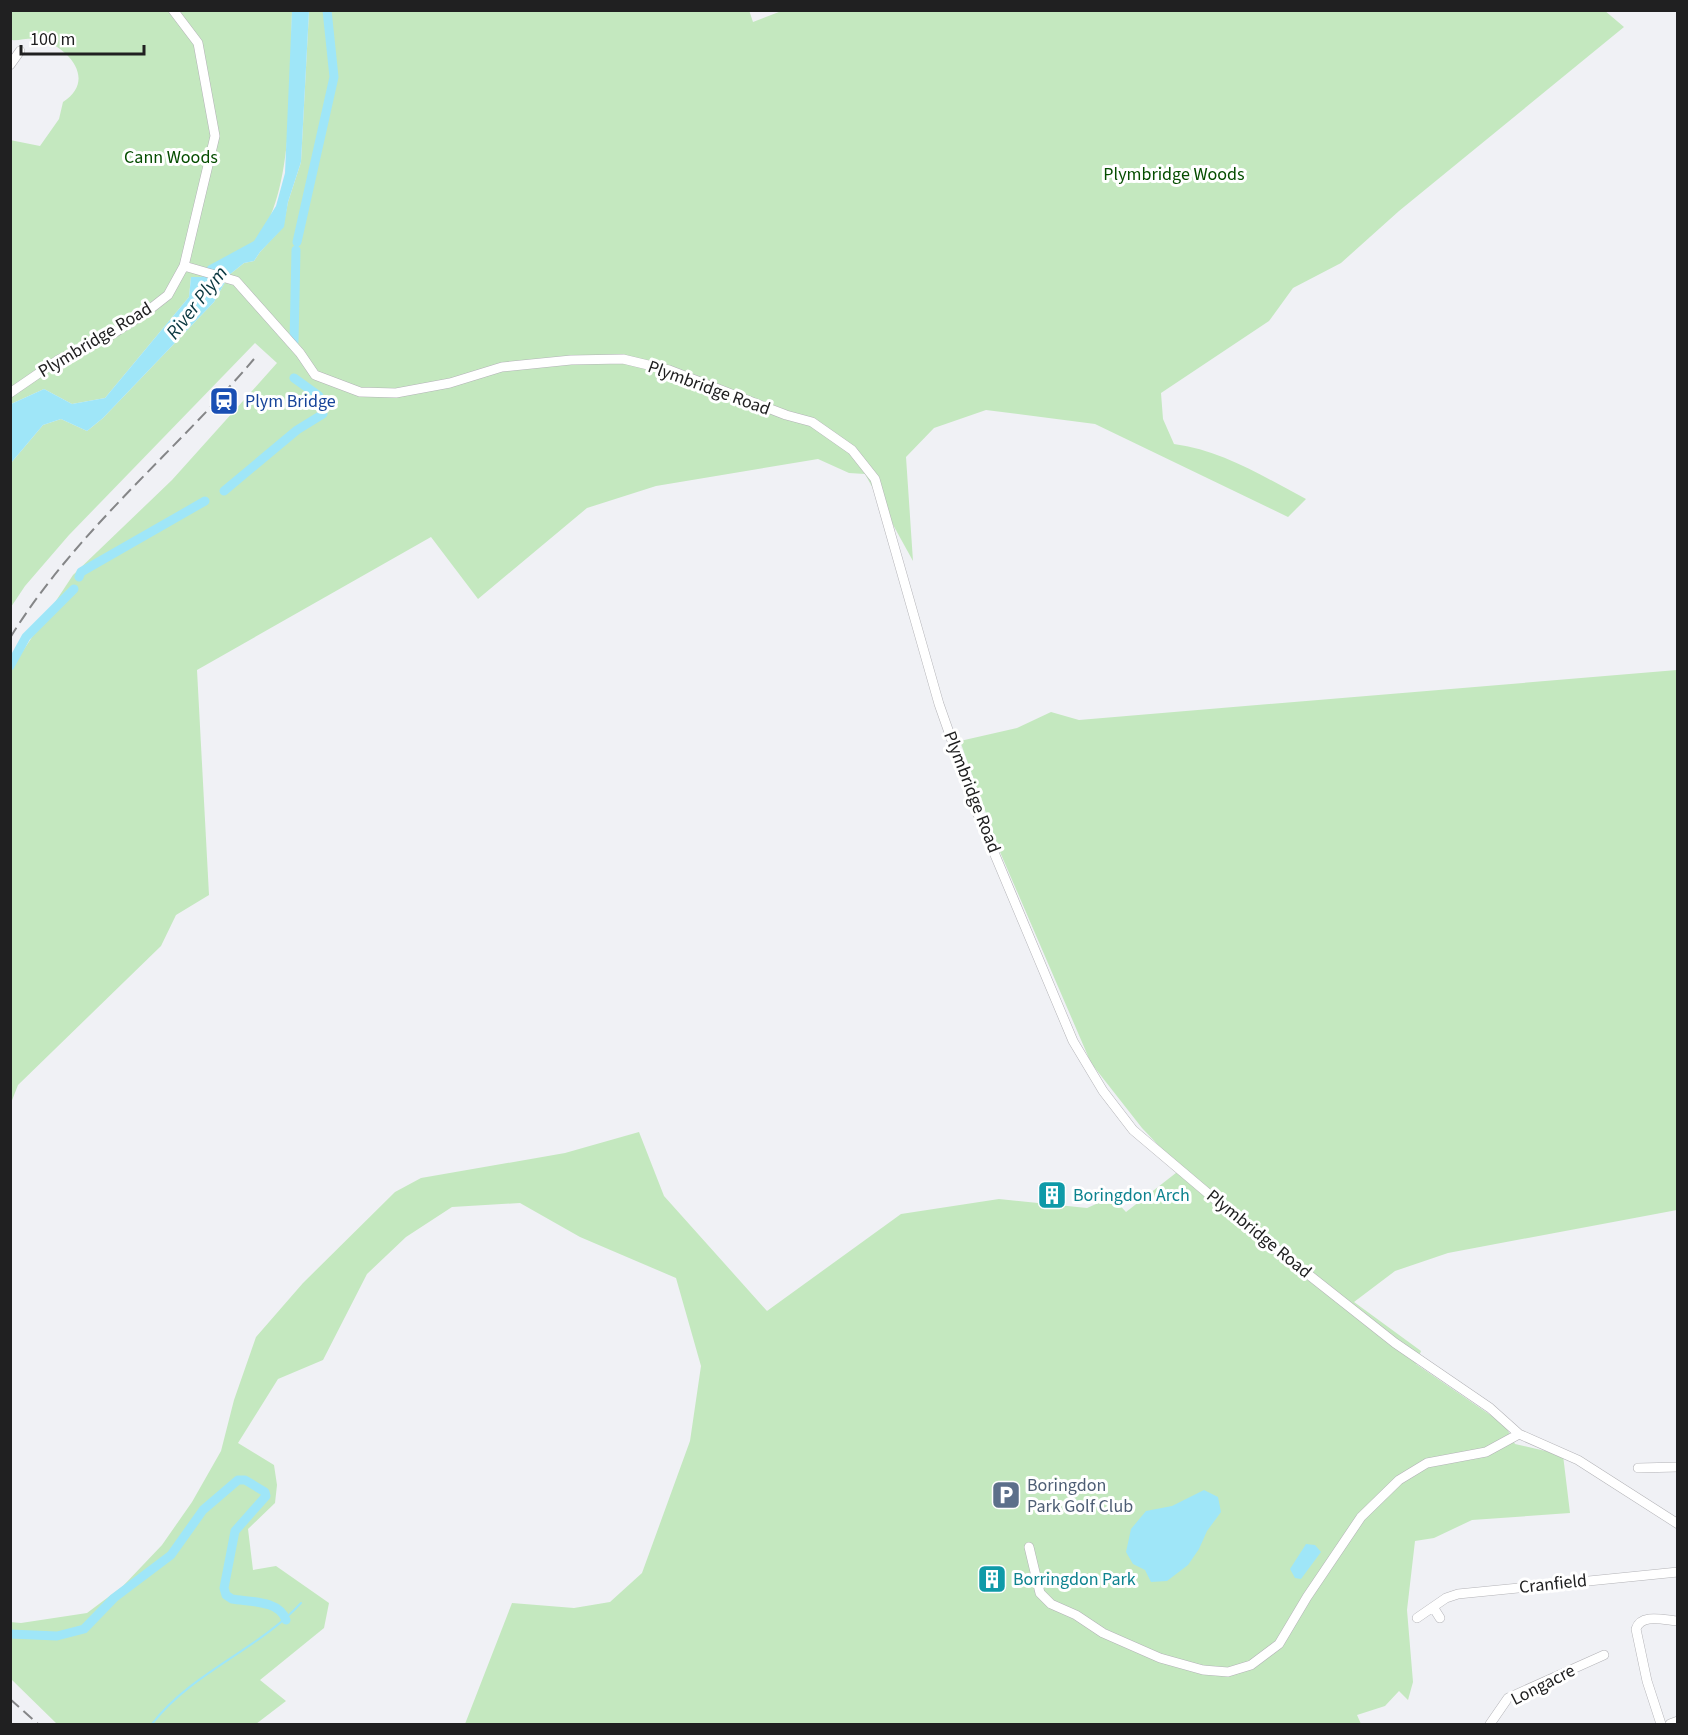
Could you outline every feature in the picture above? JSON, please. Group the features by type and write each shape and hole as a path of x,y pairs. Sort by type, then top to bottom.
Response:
{"street":[{"name":"Plymbridge Road","path":"10,393 58,360 111,335 145,313 168,295 184,266 215,136 198,43 173,10"},
{"path":"10,65 20,51"},
{"name":"Plymbridge Road","path":"184,266 236,281 300,353 315,375 360,392 396,393 450,383 502,367 572,360 623,359 669,370 786,415 812,422 852,450 875,479 939,704 977,812 1073,1041 1102,1091 1133,1130 1237,1218 1395,1344 1490,1408 1519,1434 1578,1460 1677,1524"},
{"path":"1029,1547 1040,1593 1051,1604 1076,1615 1103,1633 1160,1658 1203,1670 1228,1672 1251,1665 1279,1644 1307,1597 1361,1517 1399,1480 1426,1463 1486,1452 1519,1434"},
{"path":"1638,1468 1677,1467"},
{"name":"Cranfield","path":"1417,1618 1432,1607 1458,1594 1677,1572"},
{"path":"1432,1607 1440,1618"},
{"path":"1661,1725 1647,1681 1636,1629 1638,1623 1643,1620 1677,1621"},
{"name":"Longacre","path":"1490,1725 1508,1698 1604,1655"},
{"path":"1670,1725 1677,1721"}],"green space":[{"name":"Plymbridge Woods","path":"749,10 753,22 784,10 1604,10 1624,27 1399,211 1341,263 1293,288 1269,321 1161,393 1163,419 1174,444 1226,458 1306,499 1288,517 1095,424 986,410 934,428 906,457 913,561 865,474 849,473 818,459 656,486 587,508 478,599 431,537 197,670 209,895 176,915 161,946 18,1085 11,1103 11,669 73,575 172,480 277,363 255,343 69,535 25,586 11,607 11,463 43,425 61,419 87,431 103,418 214,302 229,275 244,263 254,261 283,227 288,202 301,162 309,11"},
{"name":"Cann Woods","path":"11,11 292,11 288,132 284,166 268,222 248,247 219,261 202,277 191,277 189,297 105,398 72,404 44,389 11,404 10,140 40,146 59,119 63,102 73,93 78,84 78,75 69,57 50,43 39,39 11,40"},
{"name":"Boringdon Park Golf Club","path":"1677,670 1677,1210 1448,1253 1395,1271 1354,1302 1421,1351 1416,1364 1505,1425 1515,1444 1563,1455 1570,1513 1472,1520 1434,1538 1415,1541 1407,1610 1413,1682 1408,1700 1399,1691 1385,1706 1357,1715 1361,1724 465,1724 512,1603 574,1608 610,1602 642,1573 690,1441 701,1366 676,1278 580,1237 520,1203 452,1207 406,1237 367,1274 323,1360 278,1379 238,1443 274,1465 277,1485 275,1503 248,1529 253,1570 276,1566 329,1603 324,1628 260,1680 286,1701 256,1724 57,1724 11,1679 10,1622 21,1623 87,1613 123,1586 162,1545 192,1502 221,1451 234,1400 256,1337 303,1283 395,1192 421,1178 565,1153 639,1132 664,1196 767,1311 901,1214 999,1199 1087,1208 1112,1197 1126,1212 1181,1169 1142,1128 1091,1063 1000,852 960,741 1017,728 1051,712 1079,720"}],"water":[{"name":"River Plym","path":"292,11 309,11 301,162 288,202 284,227 254,261 244,263 229,275 214,302 103,418 87,431 61,419 43,425 11,463 11,404 44,389 72,404 105,398 189,297 191,277 202,277 208,266 254,241 276,206 285,173"},
{"path":"1204,1490 1218,1497 1221,1512 1207,1531 1188,1565 1167,1581 1151,1582 1145,1570 1133,1564 1126,1552 1131,1529 1146,1511 1172,1506"},
{"path":"1306,1544 1315,1545 1321,1552 1301,1579 1295,1578 1290,1569"}],"waterway":[{"path":"297,242 334,77 327,10"},
{"path":"294,342 296,250"},
{"path":"224,491 297,430 323,414 319,396 294,378"},
{"path":"79,577 81,572 205,501"},
{"path":"10,666 26,637 74,589"},
{"path":"10,1634 57,1636 84,1629 114,1598 171,1555 203,1510 238,1480 245,1480 265,1492 266,1496 235,1531 224,1588 226,1595 232,1599 271,1605 282,1613 286,1620"},
{"path":"152,1724 186,1690 284,1620 301,1603"}],"railway":[{"path":"10,638 64,563 254,359"},
{"path":"10,1699 38,1724"}],"place":[{"name":"Plym Bridge","path":"224,401"},
{"name":"Boringdon Arch","path":"1052,1195"},
{"name":"Boringdon Park Golf Club","path":"1006,1495"},
{"name":"Borringdon Park","path":"992,1579"}]}
